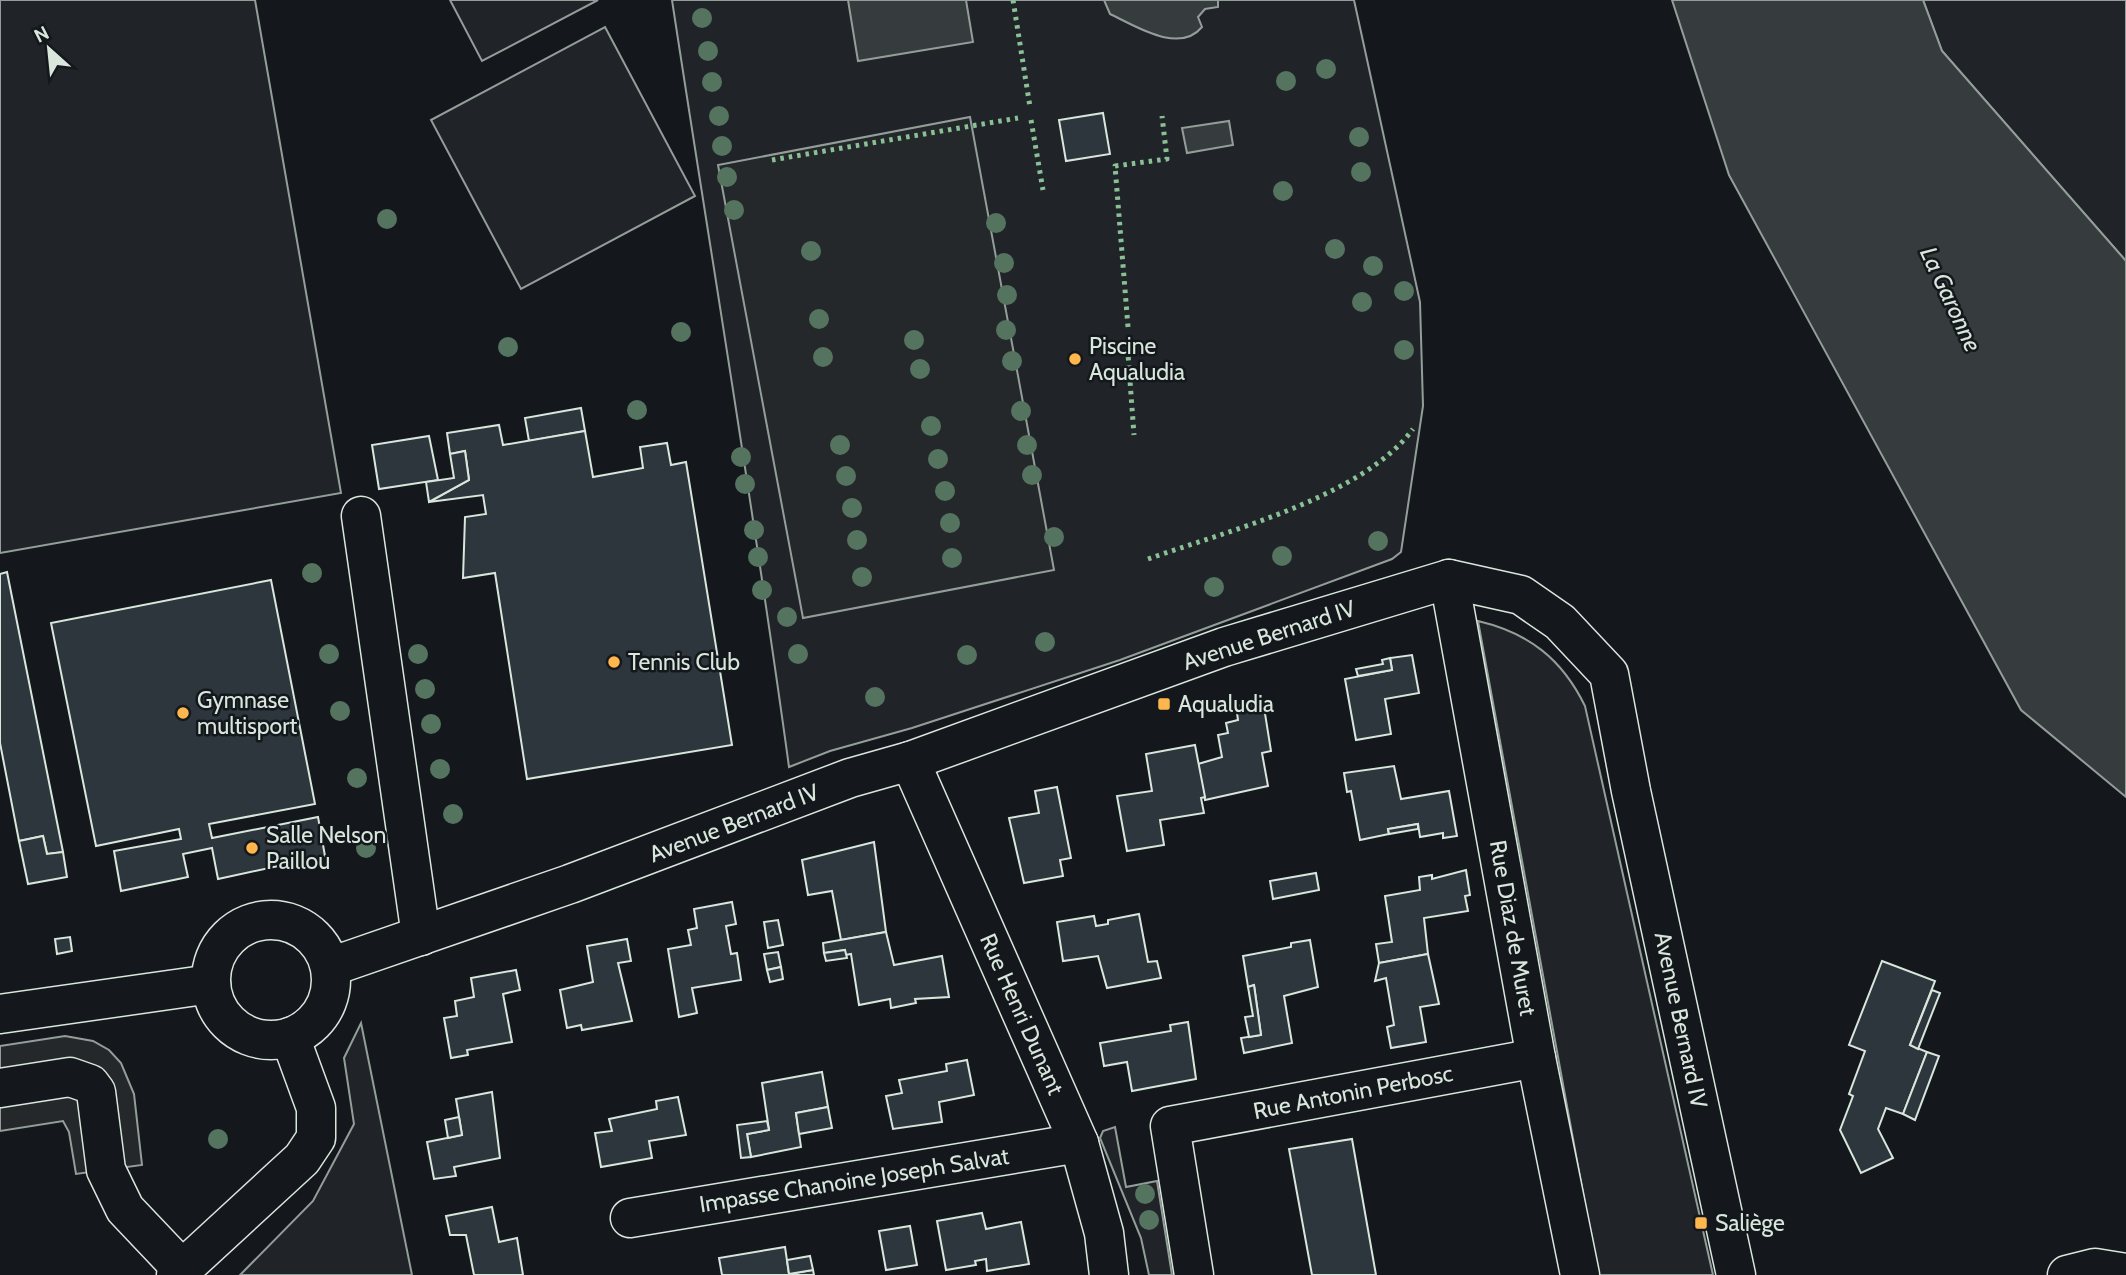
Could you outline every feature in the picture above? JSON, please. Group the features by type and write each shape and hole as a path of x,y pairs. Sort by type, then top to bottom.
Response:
{"street":[{"path":"361,516 421,936"},
{"name":"Avenue Bernard IV","path":"330,967 752,818 850,778 910,761 1224,646 1450,579 1521,595 1560,622 1609,674 1631,791 1736,1275"},
{"name":"Rue Diaz de Muret","path":"1450,579 1536,1058 1580,1275"},
{"name":"Rue Henri Dunant","path":"910,761 1079,1143 1104,1233 1109,1275"},
{"path":"272,920 292,923 309,934 323,949 330,967 331,985 318,1017 306,1030 272,1040 254,1038 237,1030 224,1017 215,1002 211,984 213,964 222,946 235,932 253,923 272,920"},
{"path":"0,1014 211,984"},
{"path":"0,1088 70,1077 90,1084 96,1092 106,1170 125,1209 179,1272 302,1158 316,1138 316,1108 289,1037"},
{"name":"Rue Antonin Perbosc","path":"1194,1275 1170,1126 1536,1058"},
{"name":"Impasse Chanoine Joseph Salvat","path":"630,1218 1079,1143"},
{"path":"2067,1275 2095,1268 2126,1273"}],"shaded area":[{"path":"0,0 255,0 341,493 0,553"},
{"path":"450,0 598,0 482,61"},
{"name":"Piscine Aqualudia","path":"672,0 1354,0 1420,302 1423,406 1401,552 1392,559 1120,660 912,728 830,751 789,767"},
{"path":"1923,0 2126,0 2126,261 1942,51"},
{"path":"605,27 695,196 521,289 431,120"},
{"path":"970,117 1054,570 803,618 718,165"},
{"path":"1478,621 1513,633 1542,650 1566,675 1585,706 1713,1275 1598,1275"},
{"path":"361,1023 412,1275 240,1275 313,1201 354,1124 344,1058"},
{"path":"65,1036 93,1041 109,1050 121,1063 134,1094 142,1165 76,1174 69,1132 63,1121 0,1131 0,1046"},
{"path":"1115,1127 1126,1187 1157,1181 1172,1275 1149,1275 1141,1238 1100,1138 1103,1131"}],"water":[{"path":"848,0 966,0 973,42 858,61"},
{"path":"1104,0 1218,0 1218,7 1205,9 1198,17 1202,27 1192,35 1169,38 1156,35 1110,14"},
{"name":"La Garonne","path":"1672,0 1923,0 1942,51 2126,261 2126,797 2021,710 1729,175"},
{"path":"1229,121 1233,145 1187,153 1182,128"}],"building":[{"path":"1103,113 1110,154 1066,161 1059,120"},
{"path":"581,408 585,431 529,441 525,418"},
{"name":"Tennis Club","path":"499,425 503,445 585,431 593,477 643,468 640,447 667,443 671,465 686,462 732,745 527,779 495,573 463,578 465,517 486,514 483,495 429,502 469,480 465,451 450,454 447,433"},
{"path":"429,436 438,480 379,489 372,445"},
{"path":"465,451 469,480 429,502 426,482 454,478 450,454"},
{"path":"7,572 63,852 47,854 43,836 19,841 0,743 0,574"},
{"name":"Gymnase multisport","path":"271,580 315,804 209,824 212,838 318,817 325,856 218,879 212,848 183,854 188,877 121,891 114,851 181,839 179,829 96,846 51,623"},
{"path":"1412,655 1419,693 1385,699 1391,734 1356,740 1345,679 1392,670 1390,658"},
{"path":"1390,658 1392,670 1358,676 1356,669 1383,664 1382,660"},
{"path":"1263,701 1271,751 1262,753 1268,786 1205,800 1198,764 1222,757 1218,735 1228,733 1226,723 1238,720 1236,706"},
{"path":"1195,745 1205,797 1201,798 1204,813 1160,820 1164,845 1127,851 1117,796 1152,791 1146,754"},
{"path":"1394,766 1401,799 1449,791 1457,836 1443,838 1443,833 1420,837 1418,824 1388,829 1389,834 1360,840 1351,791 1347,792 1344,773"},
{"path":"1057,787 1071,858 1060,860 1063,876 1024,883 1009,818 1039,813 1035,791"},
{"path":"1418,824 1418,829 1389,834 1388,829"},
{"path":"43,836 47,854 63,852 67,877 28,884 19,841"},
{"path":"874,842 886,932 841,940 832,891 808,895 802,860"},
{"path":"1466,870 1470,895 1465,896 1468,911 1424,918 1428,954 1379,963 1376,944 1392,942 1385,896 1420,890 1419,877 1432,875 1432,879"},
{"path":"1316,873 1319,890 1273,899 1270,881"},
{"path":"732,902 736,924 726,926 731,954 737,953 741,980 692,988 697,1013 679,1017 668,949 691,945 688,930 697,928 694,909"},
{"path":"1139,914 1148,962 1157,961 1161,978 1107,988 1098,956 1063,961 1057,922 1094,916 1096,926 1108,924 1108,920"},
{"path":"778,920 783,945 768,948 764,922"},
{"path":"886,932 894,965 942,956 949,997 915,999 916,1003 891,1008 890,999 859,1005 851,954 845,955 845,950 824,953 823,943"},
{"path":"70,937 72,951 57,954 55,939"},
{"path":"627,939 631,961 618,963 632,1021 582,1030 581,1025 567,1028 560,990 593,982 587,946"},
{"path":"1310,940 1318,987 1284,996 1292,1043 1244,1053 1241,1038 1261,1035 1254,985 1248,987 1243,956 1291,947 1291,943"},
{"path":"845,950 847,958 826,961 824,953"},
{"path":"778,952 781,967 767,970 764,954"},
{"path":"1428,954 1439,1004 1420,1007 1426,1042 1391,1048 1387,1027 1394,1025 1386,978 1375,981 1379,963"},
{"path":"1882,961 1935,981 1910,1045 1927,1052 1903,1114 1886,1108 1878,1129 1893,1158 1861,1173 1840,1130 1853,1096 1849,1094 1865,1051 1849,1045"},
{"path":"781,967 783,979 770,982 767,970"},
{"path":"516,970 520,990 503,994 512,1042 467,1050 468,1055 451,1058 444,1018 457,1016 455,1001 474,997 471,978"},
{"path":"1254,985 1261,1035 1249,1037 1245,1017 1253,1016 1248,987"},
{"path":"1932,990 1940,993 1918,1049 1910,1045"},
{"path":"1188,1022 1196,1079 1132,1091 1127,1062 1104,1066 1100,1043 1171,1031 1170,1025"},
{"path":"1927,1052 1939,1056 1915,1120 1903,1114"},
{"path":"967,1060 974,1095 939,1102 942,1122 893,1129 886,1096 902,1093 899,1080 947,1071 946,1064"},
{"path":"822,1072 828,1107 796,1113 801,1147 751,1157 747,1134 769,1130 762,1083"},
{"path":"492,1092 500,1158 454,1167 456,1176 434,1179 427,1142 462,1135 456,1099"},
{"path":"678,1097 686,1135 649,1141 652,1158 601,1167 595,1133 612,1131 609,1119 657,1109 656,1101"},
{"path":"828,1107 832,1128 799,1134 796,1113"},
{"path":"459,1117 462,1135 448,1138 445,1120"},
{"path":"767,1121 769,1130 747,1134 751,1157 741,1158 737,1125"},
{"path":"1352,1139 1376,1275 1312,1275 1289,1149"},
{"path":"492,1207 499,1242 517,1238 523,1275 474,1275 466,1235 450,1235 446,1216"},
{"path":"982,1213 986,1229 1021,1222 1029,1264 987,1271 986,1259 975,1261 976,1265 946,1270 937,1221"},
{"path":"910,1226 917,1265 886,1270 879,1231"},
{"path":"785,1247 789,1274 813,1270 814,1275 722,1275 719,1258"},
{"path":"810,1256 813,1270 789,1274 787,1260"}],"hedge":[{"path":"1013,0 1030,107"},
{"path":"1128,327 1115,166 1167,159 1162,116"},
{"path":"772,160 1018,118"},
{"path":"1031,120 1043,190"},
{"path":"1127,340 1134,435"},
{"path":"1148,559 1253,523 1328,493 1362,474 1390,453 1413,429"}],"place":[{"name":"Piscine Aqualudia","path":"1075,359"},
{"name":"Tennis Club","path":"614,662"},
{"name":"Aqualudia","path":"1164,704"},
{"name":"Gymnase multisport","path":"183,713"},
{"name":"Salle Nelson Paillou","path":"252,848"},
{"name":"Saliège","path":"1701,1223"}]}
